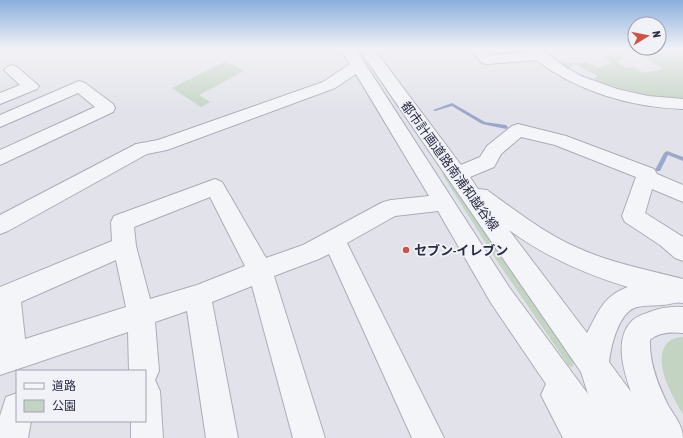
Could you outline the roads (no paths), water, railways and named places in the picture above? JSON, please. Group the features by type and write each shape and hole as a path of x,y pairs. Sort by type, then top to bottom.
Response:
{"street":[{"path":"1,221 143,148 160,146 329,85 344,69"},
{"name":"都市計画道路南浦和越谷線","path":"366,69 500,295 601,438"},
{"name":"都市計画道路南浦和越谷線","path":"370,69 461,180 646,438"},
{"path":"558,69 595,87 634,98 683,104"},
{"path":"0,99 31,86 12,70"},
{"path":"0,122 79,86 107,108 0,158"},
{"path":"683,251 668,238 633,216 647,174 560,140 518,130 494,150 487,162 461,180 523,228 568,254 597,266 683,291"},
{"path":"646,178 683,194"},
{"path":"144,370 141,316 124,246 122,222 215,187 260,271 309,438"},
{"path":"124,246 8,296 16,360 198,296 311,252 391,208 444,202"},
{"path":"334,240 428,438"},
{"path":"621,438 610,415 594,366 597,343 612,313 621,302 634,296 683,294"},
{"path":"500,295 580,438"},
{"path":"198,296 222,438"},
{"path":"670,438 646,393 637,362 637,337 640,331 655,322 665,320 683,320"},
{"path":"12,438 16,414"},
{"path":"146,414 147,438"}],"waterway":[{"path":"435,110 452,104 484,123 506,127"},
{"path":"658,170 667,153 683,159"}],"place":[{"name":"セブン-イレブン","path":"406,250"}]}
